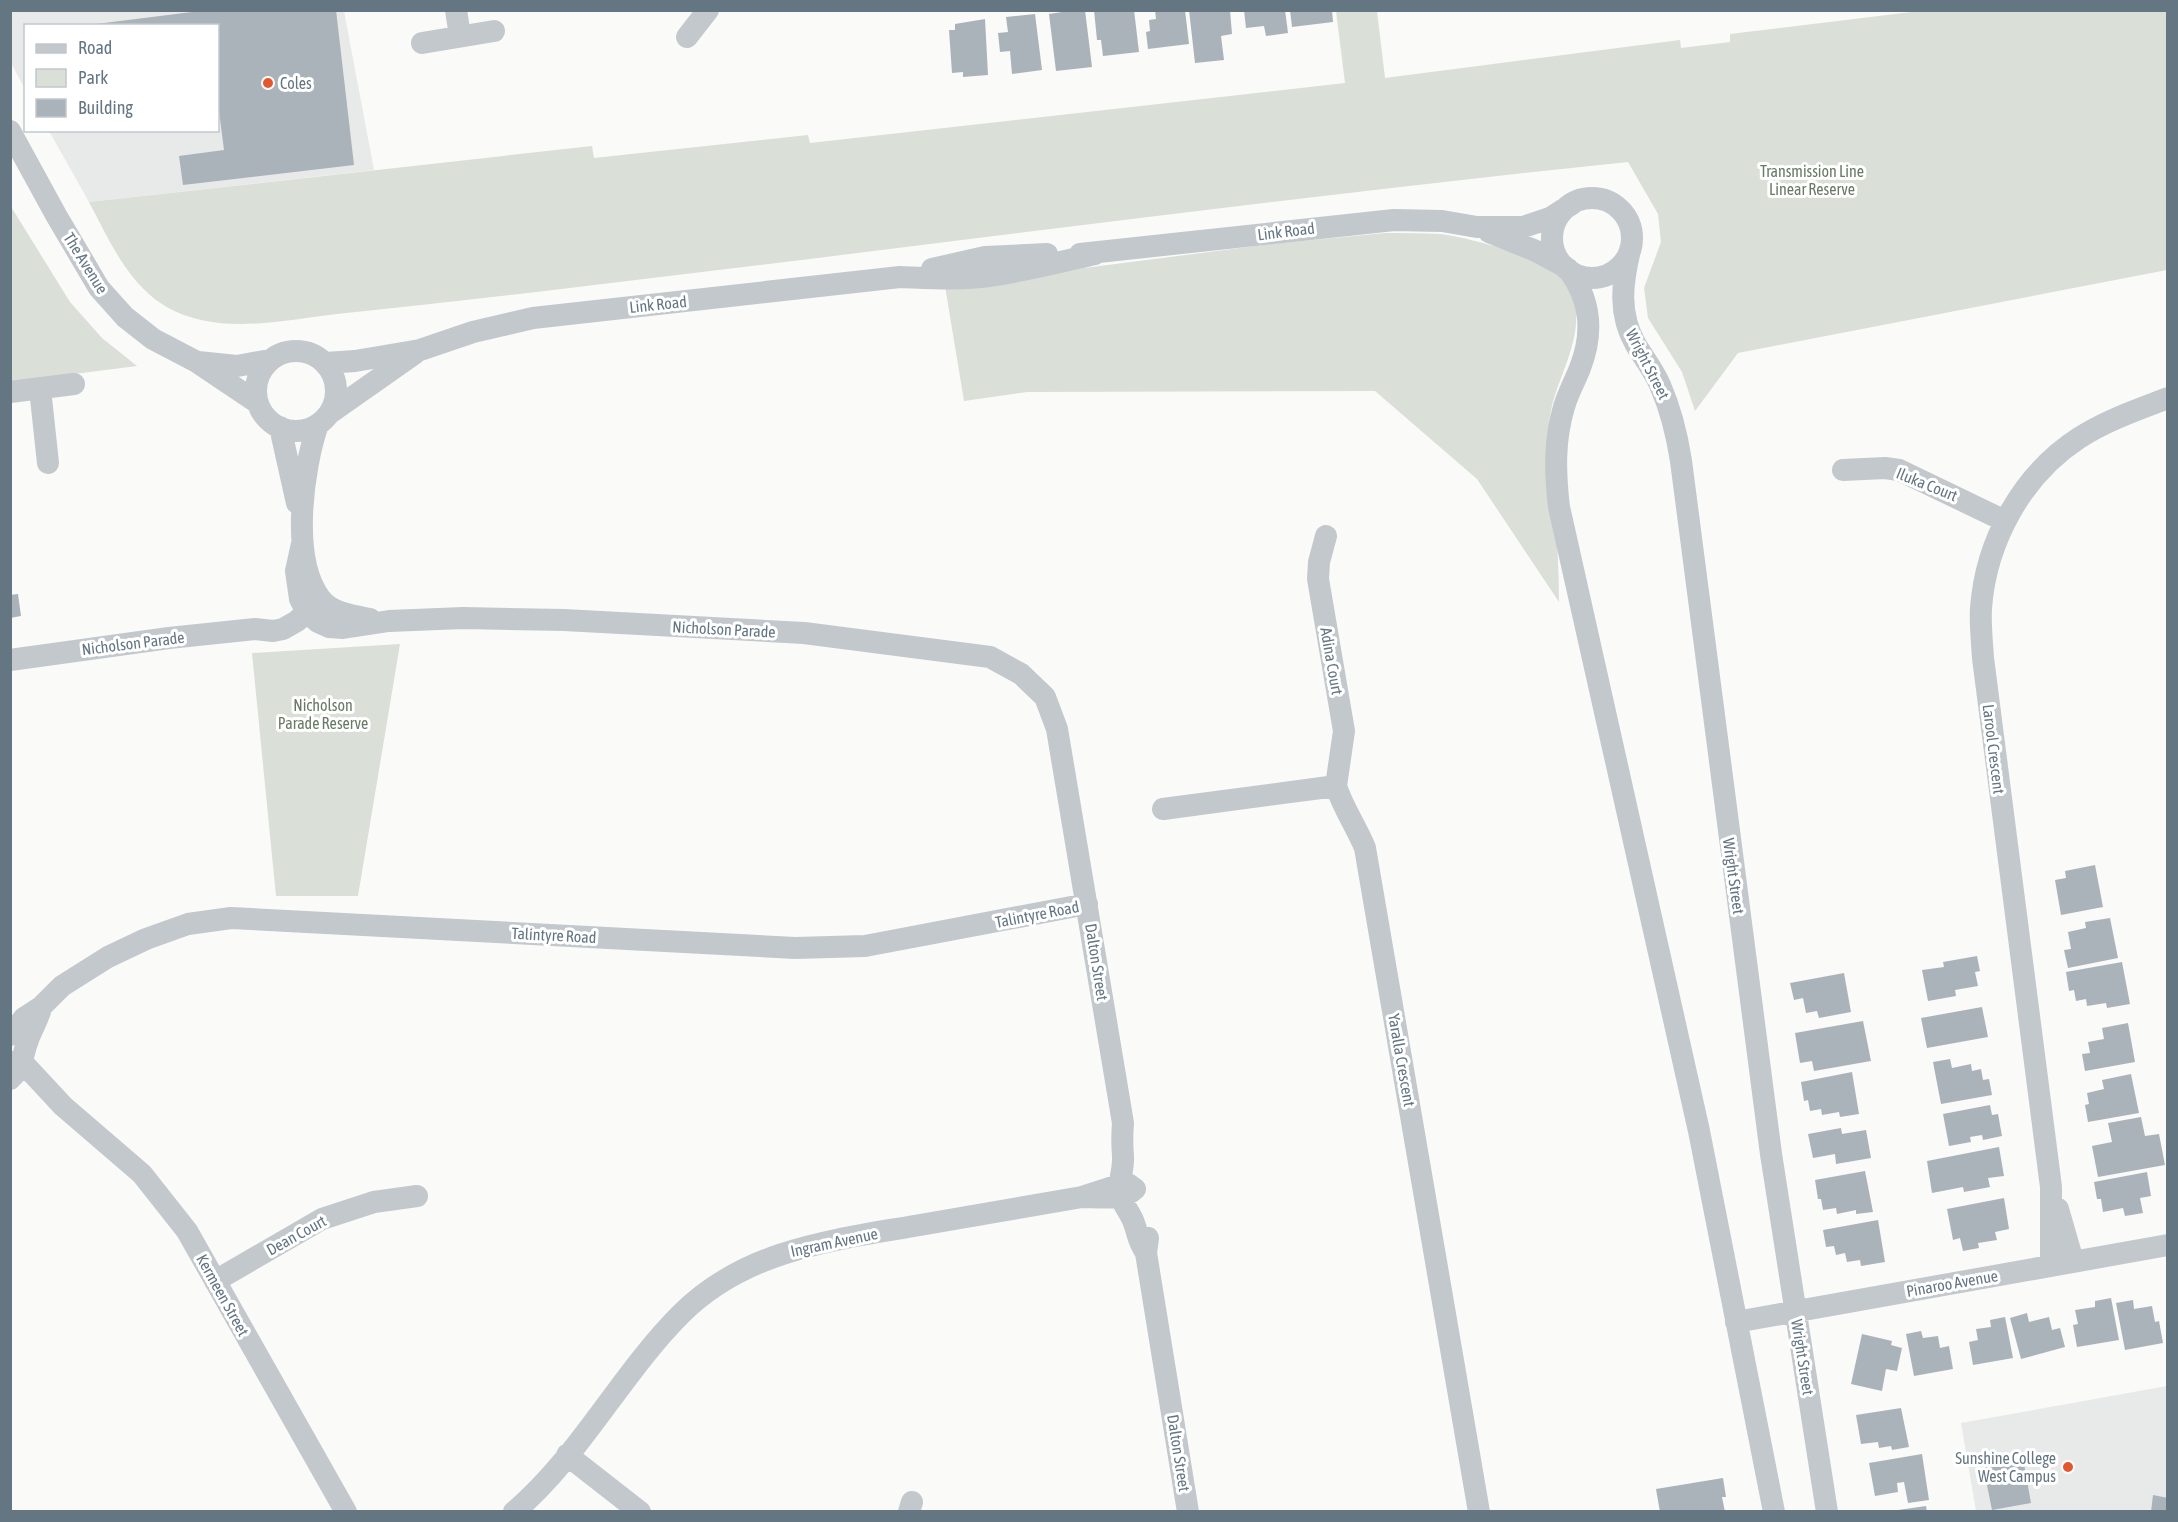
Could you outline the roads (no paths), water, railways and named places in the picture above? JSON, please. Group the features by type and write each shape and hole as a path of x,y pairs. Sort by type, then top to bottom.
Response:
{"street":[{"path":"456,10 460,36"},
{"path":"687,37 708,10"},
{"path":"422,43 494,31"},
{"name":"The Avenue","path":"10,131 99,288 125,316 153,339 197,362 258,403"},
{"path":"1566,267 1585,277 1604,276 1620,266 1630,250 1632,235 1628,221 1614,205 1593,198 1572,204 1561,213 1553,233 1556,254 1584,296 1589,327 1586,352 1564,406 1557,440 1556,473 1559,507 1699,1131 1774,1512"},
{"name":"Link Road","path":"325,363 355,361 420,350 473,332 533,318 900,277 985,257 1095,254 1394,220 1442,221 1477,227 1516,227 1532,225 1550,218 1572,204"},
{"name":"Link Road","path":"1477,227 1536,251 1566,267"},
{"name":"Wright Street","path":"1630,250 1623,284 1625,317 1632,336 1656,376 1668,405 1681,461 1771,1154 1827,1512"},
{"name":"Link Road","path":"324,419 420,350"},
{"path":"302,533 309,455 324,419 335,401 337,387 333,374 315,355 298,351 280,354 270,360 262,369 258,380 258,403 263,413 280,427 293,431 306,430 324,419"},
{"name":"The Avenue","path":"197,362 237,366 270,360"},
{"path":"10,392 74,384"},
{"path":"40,389 48,463"},
{"name":"Larool Crescent","path":"2062,1263 1981,634 1981,610 1988,562 2005,521 2025,490 2060,452 2101,425 2168,398"},
{"path":"280,427 312,582 310,605"},
{"name":"Iluka Court","path":"1843,470 1885,468 1899,470 2005,521"},
{"name":"Adina Court","path":"1326,536 1319,561 1318,579 1344,731 1336,786"},
{"name":"Nicholson Parade","path":"10,660 168,638 255,629 273,631 283,629 297,621 310,605 333,609 348,615 389,621 463,618 564,620 804,633 990,657 1021,674 1045,697"},
{"name":"Dalton Street","path":"1045,697 1057,729 1124,1123 1121,1144 1125,1190 1137,1239 1146,1253 1188,1512"},
{"path":"1164,809 1336,786"},
{"name":"Yaralla Crescent","path":"1336,786 1340,800 1358,830 1365,848 1479,1512"},
{"name":"Talintyre Road","path":"10,1035 24,1018 41,1007 62,986 108,957 188,924 231,918 795,948 865,946 1087,904"},
{"name":"Talintyre Road","path":"13,1071 36,1025 41,1007"},
{"name":"Kermeen Street","path":"13,1071 63,1106 142,1174 187,1231 346,1512"},
{"name":"Ingram Avenue","path":"514,1512 539,1490 657,1340 683,1312 704,1294 739,1272 774,1256 818,1242 1125,1190"},
{"name":"Dean Court","path":"215,1281 322,1219 374,1202 417,1196"},
{"name":"Pinaroo Avenue","path":"1736,1322 2168,1245"},
{"path":"567,1455 640,1512"}],"place":[{"name":"Coles","path":"268,83"},
{"name":"Sunshine College West Campus","path":"2068,1467"}],"park label":[{"name":"Transmission Line Linear Reserve","path":"1812,180"},
{"name":"Nicholson Parade Reserve","path":"323,714"}]}
